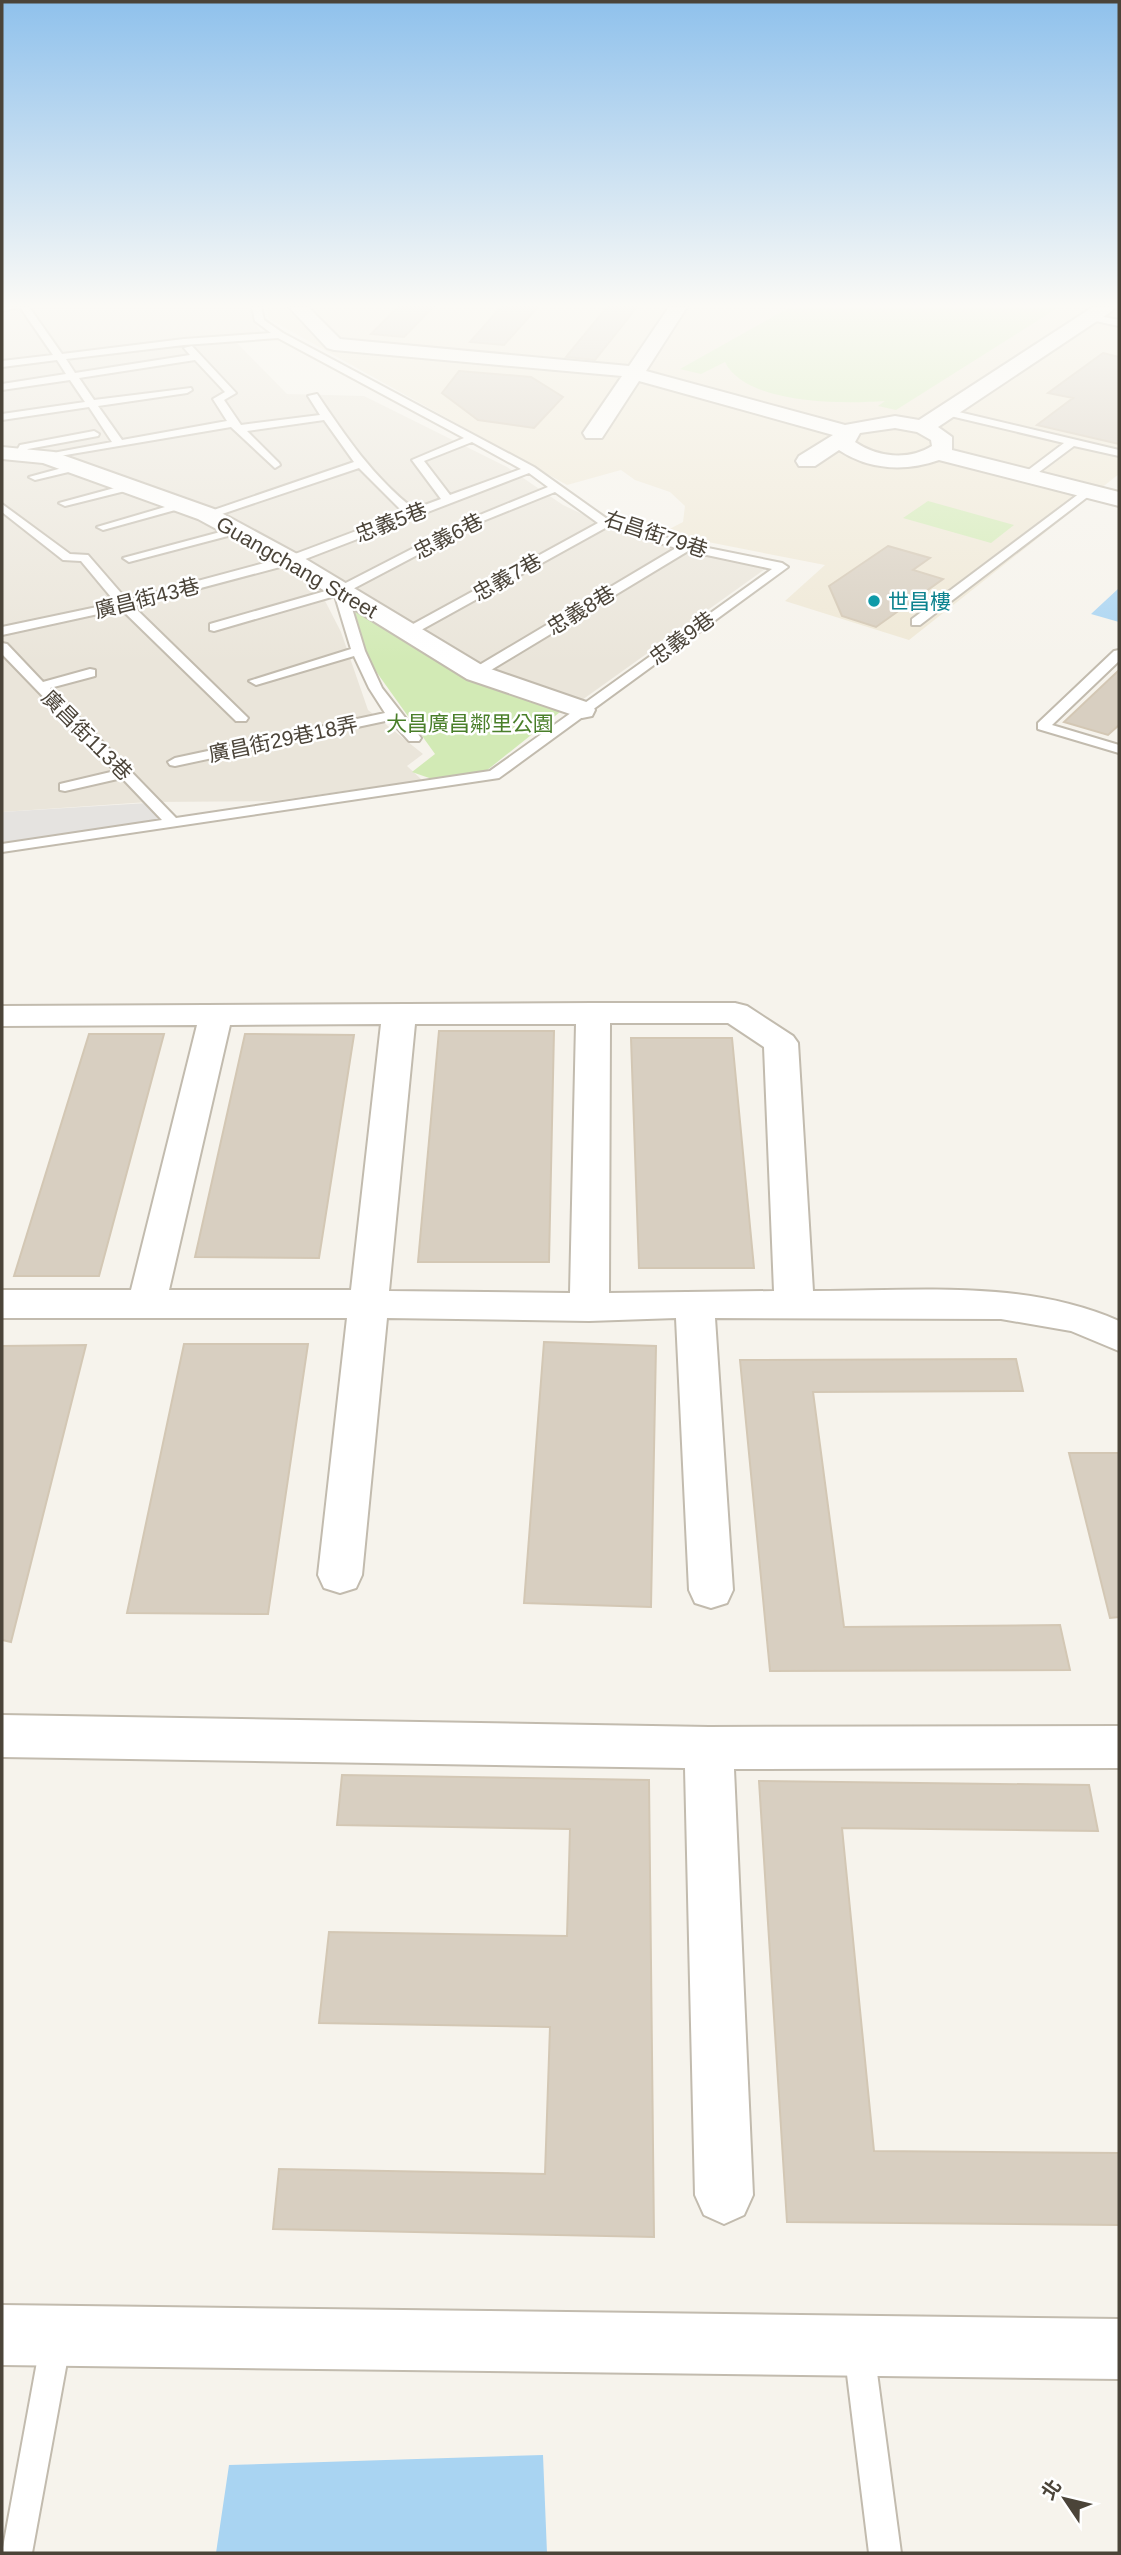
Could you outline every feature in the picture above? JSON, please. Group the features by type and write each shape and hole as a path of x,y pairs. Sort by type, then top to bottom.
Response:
{"street":[{"path":"594,433 599,426"},
{"path":"813,426 845,435"},
{"path":"807,461 854,428 862,426"},
{"path":"916,426 941,437 944,443 937,453"},
{"path":"845,435 845,445 852,451 879,459 912,460 937,453 1119,499"},
{"name":"Guangchang Street","path":"11,454 41,467 77,467 209,515 291,559 476,673 582,710"},
{"path":"589,1307 593,1013"},
{"path":"2,1016 735,1013 781,1043 794,1305"},
{"path":"340,1574 399,1014"},
{"path":"148,1303 216,1015"},
{"path":"2,1304 589,1307 695,1304 1001,1305 1079,1319 1119,1336"},
{"path":"695,1304 711,1590"},
{"path":"2,1736 709,1748 1119,1747"},
{"path":"709,1748 724,2195"},
{"path":"29,2336 1119,2348"}],"lane":[{"path":"107,426 119,444"},
{"path":"41,467 119,444 234,426"},
{"path":"236,426 275,465"},
{"path":"334,426 400,505 413,514"},
{"name":"右昌街79巷","path":"451,426 558,486 606,523 686,547 782,567"},
{"path":"1006,426 1119,453"},
{"path":"11,454 24,446 94,434"},
{"path":"448,500 417,460 473,438"},
{"path":"1027,476 1072,442"},
{"path":"209,515 363,463"},
{"name":"忠義5巷","path":"291,559 530,469"},
{"path":"65,503 133,486"},
{"name":"忠義6巷","path":"214,627 340,591 474,521 558,486"},
{"path":"916,622 1088,492"},
{"path":"103,527 182,505"},
{"path":"2,507 67,557 84,558 124,605 241,718"},
{"name":"忠義7巷","path":"408,632 606,523"},
{"path":"129,558 239,530"},
{"name":"忠義8巷","path":"476,673 686,547"},
{"name":"廣昌街43巷","path":"2,631 124,605 291,559"},
{"name":"忠義9巷","path":"2,848 494,775 782,567"},
{"path":"340,591 357,651 391,716 414,738"},
{"name":"廣昌街113巷","path":"2,647 173,823"},
{"path":"256,681 357,651"},
{"path":"1119,654 1043,726 1119,749"},
{"path":"40,687 90,673"},
{"name":"廣昌街29巷18弄","path":"176,762 391,716"},
{"path":"65,787 126,773"},
{"path":"16,2553 29,2336"},
{"path":"858,2346 885,2553"}],"shaded area":[{"path":"2,426 425,426 507,467 563,505 633,538 765,569 582,700 473,665 341,580 320,591 341,632 368,710 423,754 407,766 422,780 274,801 148,802 2,812"},
{"path":"462,426 1119,426 1119,474 909,640 785,601 825,565 662,533 683,522 685,506 670,492 635,480 621,470 567,485"},
{"path":"163,802 163,823 2,845 2,812"}],"green space":[{"path":"928,501 1014,525 991,543 903,518"},
{"name":"大昌廣昌鄰里公園","path":"350,602 565,708 486,771 432,779 412,772 435,754 365,656"}],"water":[{"path":"1119,588 1119,622 1091,614"},
{"path":"543,2455 547,2553 216,2553 229,2465"}],"building":[{"path":"1042,426 1119,426 1119,444"},
{"name":"世昌樓","path":"888,546 930,558 913,570 943,579 876,627 842,616 829,586"},
{"path":"1119,670 1119,725 1108,735 1064,722"},
{"path":"439,1031 554,1031 549,1262 418,1262"},
{"path":"89,1034 164,1034 99,1276 14,1276"},
{"path":"245,1034 354,1035 319,1258 195,1257"},
{"path":"631,1038 732,1038 754,1268 639,1268"},
{"path":"544,1342 656,1346 651,1607 524,1603"},
{"path":"184,1344 308,1344 268,1614 127,1613"},
{"path":"86,1345 11,1642 2,1640 2,1346"},
{"path":"1016,1359 1023,1391 813,1392 844,1627 1060,1625 1070,1670 770,1671 740,1360"},
{"path":"1069,1453 1119,1453 1119,1617 1110,1618"},
{"path":"342,1775 649,1780 654,2237 273,2229 279,2169 545,2174 550,2027 319,2023 329,1932 567,1936 570,1829 337,1825"},
{"path":"759,1781 1089,1785 1098,1831 842,1828 874,2151 1119,2153 1119,2225 787,2222"}],"place":[{"name":"世昌樓","path":"874,601"}]}
